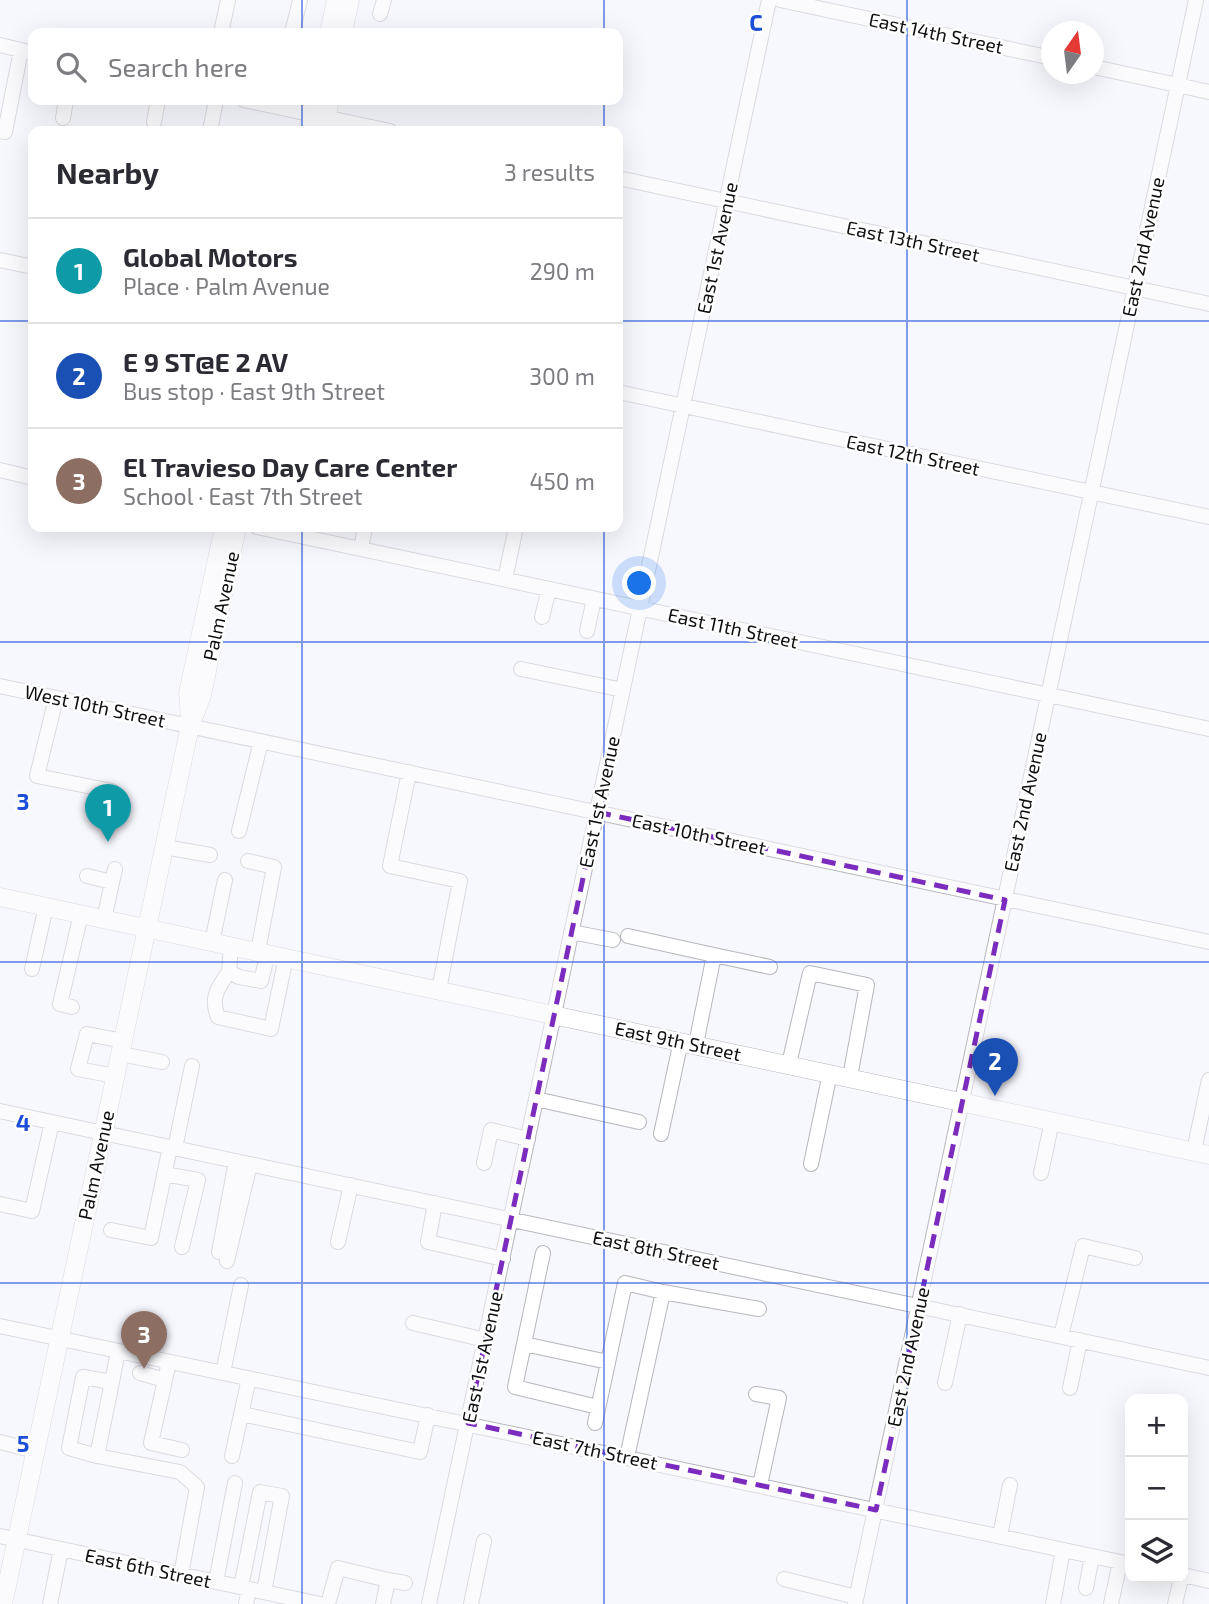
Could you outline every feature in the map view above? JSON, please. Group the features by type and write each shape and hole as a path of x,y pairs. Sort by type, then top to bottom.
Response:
{"main road":[{"path":"330,28 336,0"},
{"path":"343,28 350,0"},
{"name":"Palm Avenue","path":"190,726 188,693 223,532"},
{"name":"Palm Avenue","path":"3,1604 8,1538 36,1451 190,726 202,695 236,532"},
{"name":"East 9th Street","path":"0,897 1202,1153"}],"street":[{"path":"222,28 228,0"},
{"path":"293,28 300,0"},
{"name":"East 1st Avenue","path":"429,1604 769,0"},
{"name":"East 14th Street","path":"780,0 1041,56"},
{"name":"East 2nd Avenue","path":"856,1600 1196,0"},
{"path":"0,45 27,51 5,132 0,131"},
{"path":"1104,69 1209,92"},
{"path":"63,118 65,105"},
{"path":"153,122 158,105"},
{"path":"211,126 215,105"},
{"path":"283,105 368,126"},
{"name":"East 13th Street","path":"623,179 1209,304"},
{"path":"0,260 28,266"},
{"name":"East 12th Street","path":"623,392 1209,517"},
{"path":"0,470 28,477"},
{"name":"East 11th Street","path":"281,532 1209,729"},
{"path":"361,549 364,532"},
{"path":"505,579 515,532"},
{"path":"542,617 549,589"},
{"path":"587,631 594,598"},
{"path":"521,669 623,690"},
{"name":"West 10th Street","path":"0,687 190,726"},
{"path":"56,698 37,776 113,790"},
{"name":"East 10th Street","path":"190,726 1209,942"},
{"path":"239,831 261,741"},
{"path":"409,772 390,866 460,881 439,990"},
{"path":"165,847 210,855"},
{"path":"231,946 229,972 216,989 214,1006 218,1017 271,1028 270,954 274,867 248,861"},
{"path":"87,876 114,875 104,919"},
{"path":"212,942 225,880"},
{"path":"32,969 46,906"},
{"path":"72,1007 60,1004 81,914"},
{"path":"571,932 613,940"},
{"path":"628,936 770,967"},
{"path":"229,972 239,977 261,981 270,954"},
{"path":"661,1134 714,955"},
{"path":"789,1064 810,973 867,985 850,1077"},
{"path":"115,1076 78,1069 87,1034 163,1062"},
{"path":"111,1230 151,1238 164,1174 173,1148 192,1066"},
{"path":"811,1164 830,1073"},
{"path":"1202,1153 1209,1080"},
{"path":"536,1099 639,1122"},
{"name":"East 8th Street","path":"0,1111 1209,1368"},
{"path":"1041,1173 1052,1121"},
{"path":"0,1204 32,1211 52,1122"},
{"path":"484,1163 491,1130 528,1139"},
{"path":"223,1257 243,1162"},
{"path":"164,1174 198,1180 182,1247"},
{"path":"338,1242 351,1185"},
{"path":"435,1203 428,1242 503,1259"},
{"path":"1061,1336 1083,1246 1135,1258"},
{"path":"543,1253 515,1387 598,1407"},
{"path":"595,1423 625,1283 760,1309"},
{"path":"223,1373 241,1285"},
{"path":"627,1457 663,1292"},
{"path":"945,1383 960,1314"},
{"path":"413,1323 486,1340"},
{"name":"East 7th Street","path":"0,1326 1125,1563"},
{"path":"1070,1388 1080,1340"},
{"path":"524,1344 608,1362"},
{"path":"97,1456 118,1351"},
{"path":"169,1362 151,1443 182,1450"},
{"path":"140,1373 165,1380"},
{"path":"112,1382 83,1377 69,1448 180,1472 197,1487 181,1575"},
{"path":"232,1456 249,1378"},
{"path":"756,1394 779,1398 760,1485"},
{"path":"242,1414 420,1452 428,1415"},
{"path":"0,1442 36,1451"},
{"path":"216,1582 235,1483"},
{"path":"1000,1536 1010,1486"},
{"path":"245,1594 260,1492 282,1496 264,1592"},
{"name":"East 6th Street","path":"8,1538 216,1582 245,1594 264,1592 292,1601 320,1604"},
{"path":"471,1604 484,1541"},
{"path":"50,1604 61,1549"},
{"path":"1053,1604 1063,1550"},
{"path":"1086,1588 1092,1556"},
{"path":"1111,1604 1125,1563"},
{"path":"328,1604 338,1568 405,1583"},
{"path":"1188,1577 1209,1581"},
{"path":"784,1579 856,1600"},
{"path":"383,1604 388,1580"},
{"path":"1175,1604 1180,1583"}],"highlighted area":[{"path":"597,812 1005,900 876,1510 468,1423"}],"place":[{"name":"Global Motors","path":"108,842"},
{"name":"E 9 ST@E 2 AV","path":"995,1096"},
{"name":"El Travieso Day Care Center","path":"144,1369"}]}
